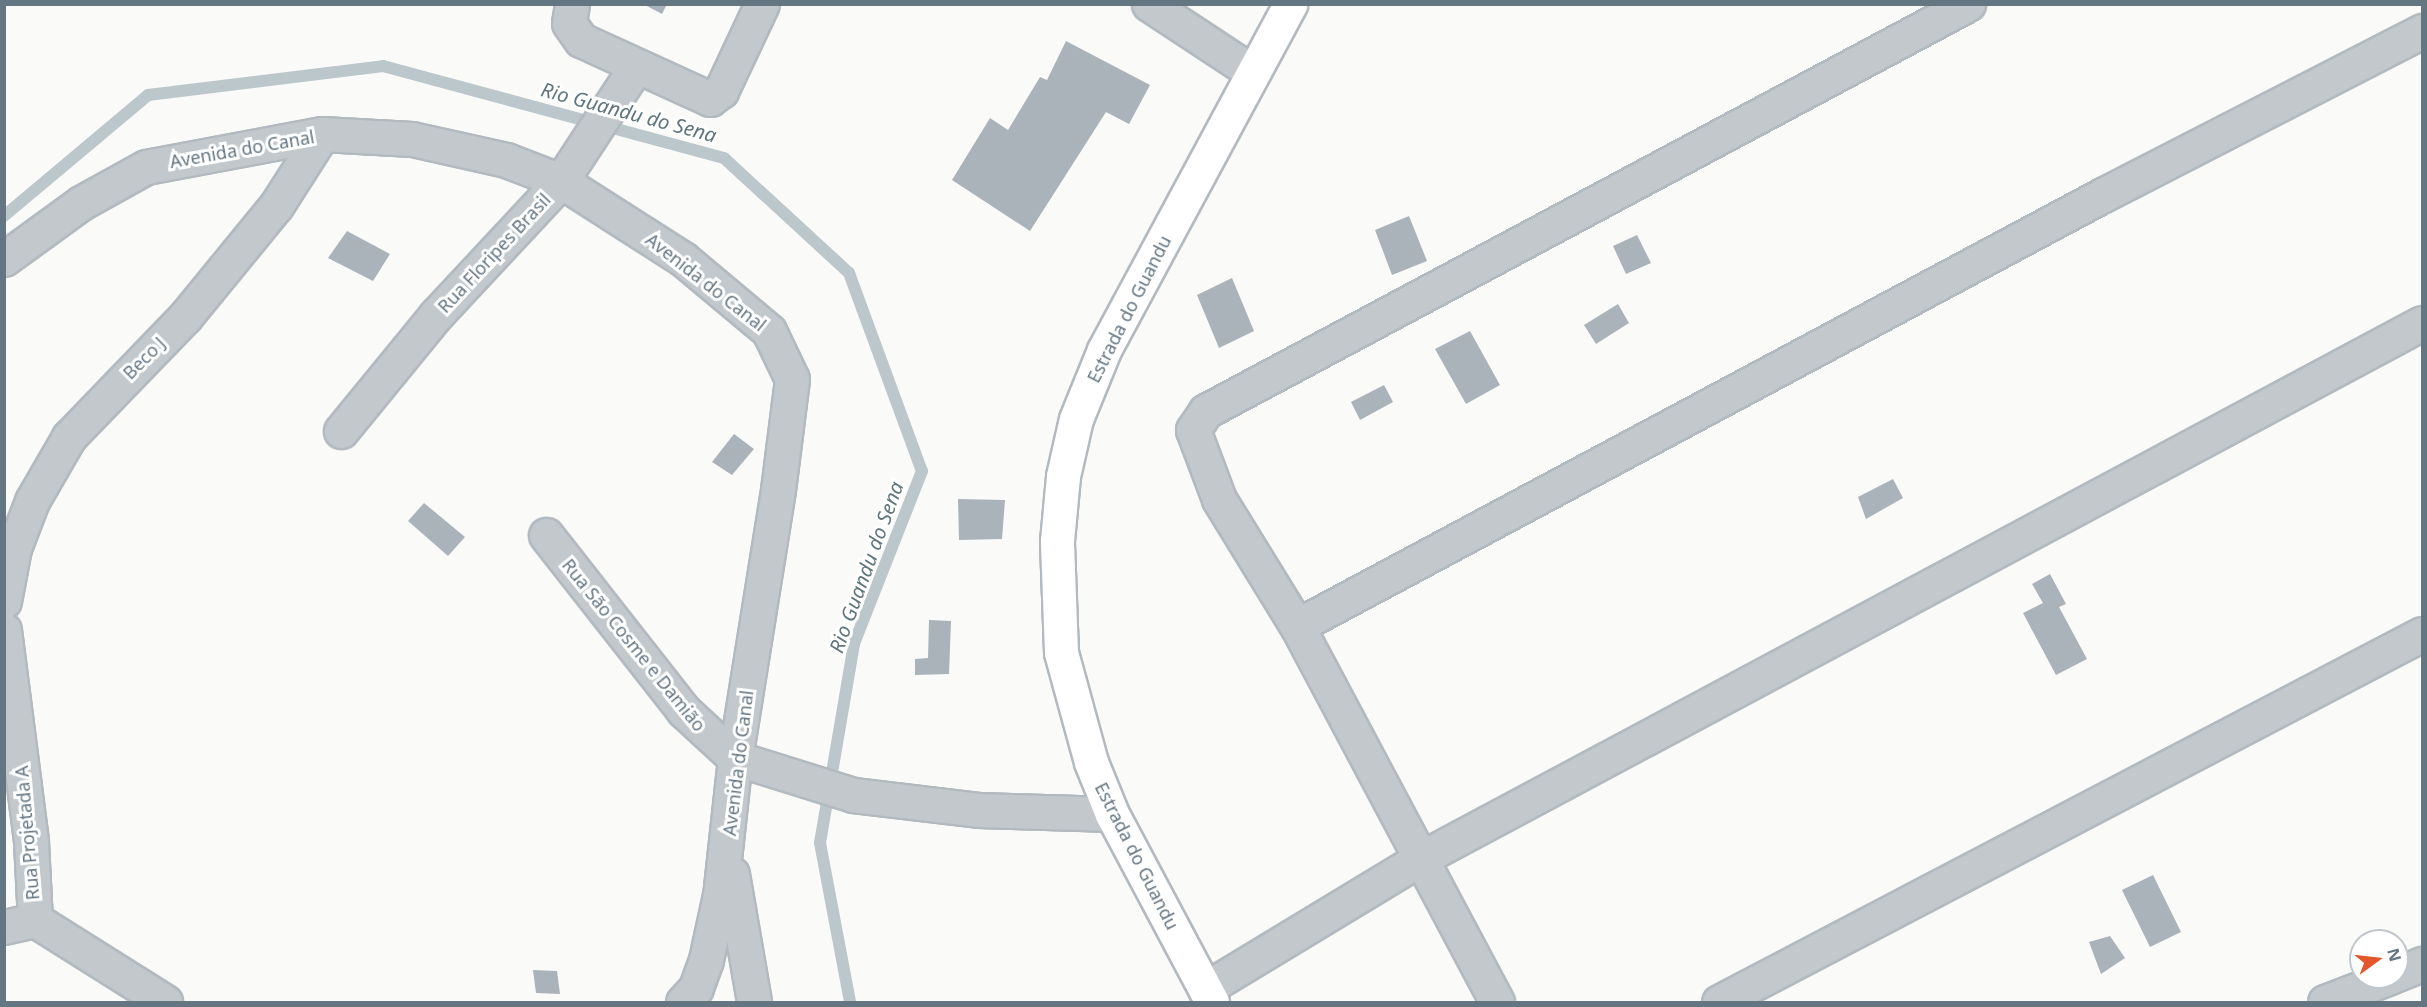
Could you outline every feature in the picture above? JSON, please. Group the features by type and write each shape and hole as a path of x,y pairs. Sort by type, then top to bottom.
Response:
{"street":[{"path":"572,4 573,32 629,79 700,99 716,97 762,4"},
{"path":"1149,4 1252,72"},
{"name":"Estrada do Guandu","path":"1209,996 1112,814 1091,762 1061,652 1057,541 1063,477 1076,419 1104,350 1290,4"},
{"path":"1497,1002 1418,860 1297,626 1198,456 1192,430 1206,411 1968,4"},
{"path":"1297,626 2103,195 2422,31"},
{"name":"Rua Floripes Brasil","path":"341,430 436,315 569,170 629,79"},
{"name":"Avenida do Canal","path":"4,260 81,203 146,167 322,134 456,147 569,170 618,214 726,293 770,331 789,369 778,490 735,758 728,852 706,960 696,988 683,1002"},
{"name":"Beco J","path":"4,601 14,548 32,501 69,437 185,317 276,206 322,134"},
{"path":"1209,996 1418,860 2422,323"},
{"name":"Rua São Cosme e Damião","path":"546,535 676,701 735,758 853,795 978,810 1112,814"},
{"name":"Rua Projetada A","path":"4,630 31,843 20,924 165,1002"},
{"path":"1719,1002 2422,634"},
{"path":"728,852 754,1002"},
{"path":"2325,1002 2359,989"}],"building":[{"path":"643,4 667,4 662,14"},
{"path":"1066,41 1150,85 1129,124 1106,112 1030,231 952,180 990,118 1008,130 1040,77 1047,80"},
{"path":"1409,216 1427,261 1392,275 1375,230"},
{"path":"347,231 390,254 373,281 328,258"},
{"path":"1637,235 1651,263 1626,274 1613,246"},
{"path":"1232,278 1254,331 1219,348 1197,295"},
{"path":"1618,304 1629,323 1596,344 1584,325"},
{"path":"1470,331 1500,385 1466,404 1435,349"},
{"path":"1384,385 1393,402 1360,420 1351,402"},
{"path":"734,434 754,449 732,475 712,462"},
{"path":"1893,479 1903,498 1866,519 1858,497"},
{"path":"958,499 1005,500 1002,539 959,540"},
{"path":"424,503 465,537 448,556 408,521"},
{"path":"2050,574 2066,604 2059,607 2087,659 2056,675 2023,613 2043,603 2032,584"},
{"path":"929,620 951,621 949,674 915,675 915,659 928,658"},
{"path":"2153,875 2181,932 2150,947 2122,890"},
{"path":"2110,936 2125,958 2101,974 2089,942"},
{"path":"533,970 557,971 560,994 536,993"}],"waterway":[{"name":"Rio Guandu do Sena","path":"4,216 148,95 383,66 724,158 849,273 922,471 854,644 820,843 850,1002"}]}
